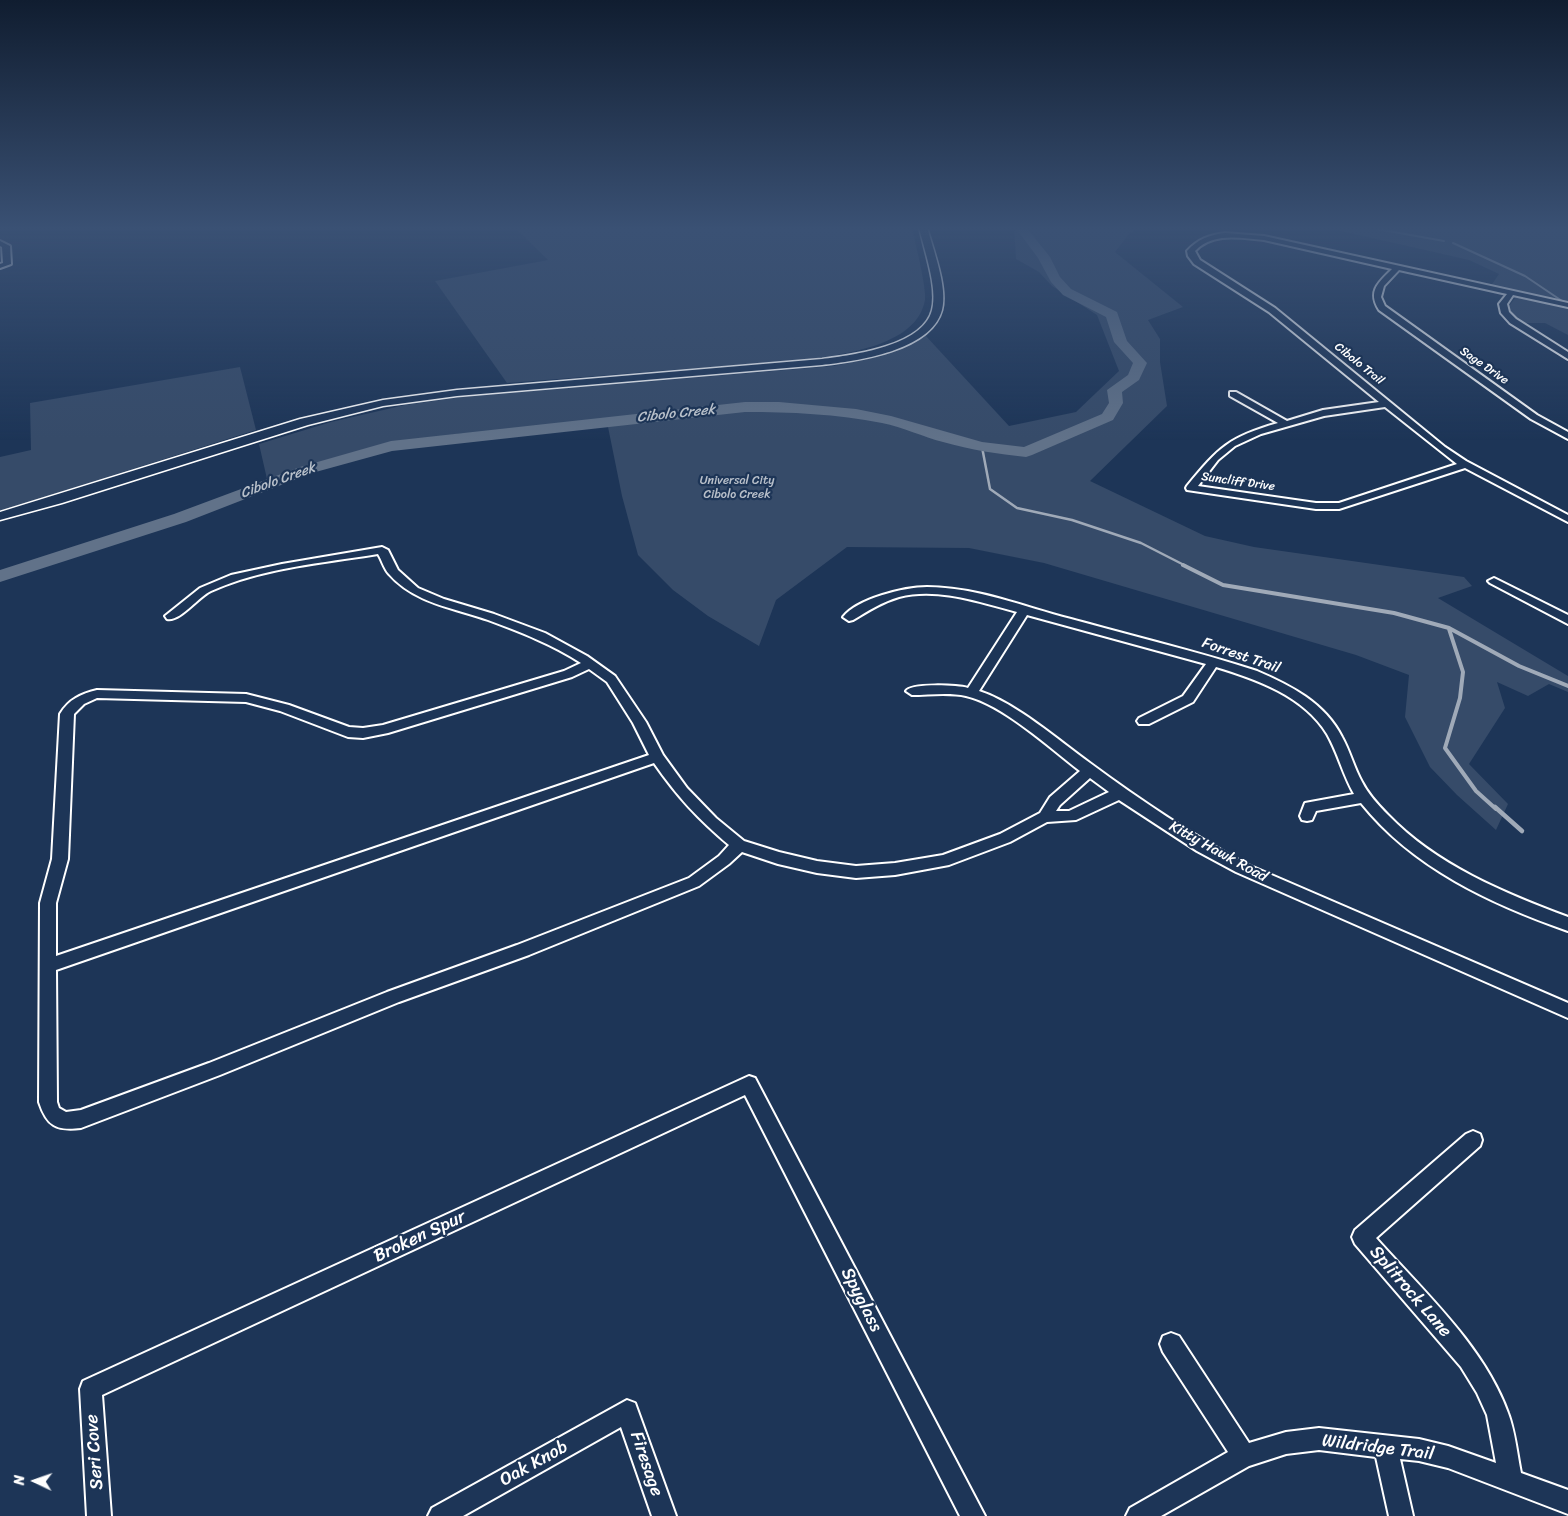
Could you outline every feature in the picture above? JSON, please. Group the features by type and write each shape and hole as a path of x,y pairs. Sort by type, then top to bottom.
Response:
{"main road":[{"path":"0,516 57,500 304,422 383,403 457,393 822,362 871,354 909,339 926,328 935,317 937,298"}],"street":[{"name":"Cibolo Trail","path":"1253,298 1272,310 1442,449 1465,465 1568,519"},
{"name":"Sage Drive","path":"1377,298 1382,308 1534,417 1568,436"},
{"path":"1508,298 1503,304 1507,316 1568,356"},
{"name":"Cibolo Trail","path":"1534,298 1568,305"},
{"path":"1233,394 1286,424"},
{"name":"Suncliff Drive","path":"1387,404 1331,412 1258,432 1232,444 1215,458 1191,488 1316,506 1339,506 1358,502 1465,465"},
{"path":"171,616 204,590 235,577 382,550 393,572 414,590 440,602 490,617 541,636 590,664 611,679 639,722 656,757 682,792 711,822 739,846 817,867 856,872 895,869 944,861 1005,838 1045,817 1071,816 1121,793"},
{"path":"1494,581 1568,620"},
{"name":"Forrest Trail","path":"849,617 864,607 911,590 954,593 1213,663 1276,684 1313,709 1332,731 1348,768 1364,797 1390,826 1418,850 1468,881 1568,924"},
{"path":"971,693 1024,611"},
{"path":"1144,721 1188,699 1213,663"},
{"path":"590,664 568,674 382,730 363,733 348,732 284,708 246,698 80,695 67,714 60,858 48,902 50,965 48,1102 52,1114 64,1121 81,1120 394,997 523,950 694,882 724,860 739,846"},
{"name":"Kitty Hawk Road","path":"912,691 948,690 984,697 1009,710 1121,793 1202,847 1240,868 1568,1011"},
{"path":"50,965 656,757"},
{"path":"1045,817 1055,801 1090,770"},
{"path":"1307,816 1310,807 1364,797"},
{"name":"Broken Spur","path":"91,1389 749,1084"},
{"name":"Spyglass","path":"749,1084 973,1516"},
{"name":"Splitrock Lane","path":"1473,1140 1362,1236 1469,1358 1485,1385 1498,1415 1511,1482"},
{"path":"1171,1344 1244,1456"},
{"name":"Seri Cove","path":"91,1389 99,1516"},
{"name":"Oak Knob","path":"440,1516 627,1411"},
{"name":"Firesage","path":"627,1411 664,1516"},
{"name":"Wildridge Trail","path":"1138,1516 1244,1456 1286,1443 1318,1439 1385,1445 1448,1457 1568,1502"},
{"path":"1385,1445 1401,1516"}],"green space":[{"path":"447,298 925,298 919,315 909,327 895,337 861,350 844,354 812,359 507,383"},
{"name":"Universal City Cibolo Creek","path":"1070,298 1172,298 1183,307 1148,320 1160,339 1160,362 1167,406 1090,481 1205,536 1254,547 1464,577 1472,586 1438,598 1568,676 1568,692 1549,684 1528,696 1497,682 1505,708 1469,764 1508,804 1496,830 1457,795 1430,767 1405,717 1409,675 1356,655 1044,563 969,548 847,547 776,600 759,646 708,616 673,590 638,555 622,496 607,422 457,434 352,455 267,479 259,444 331,422 405,405 462,397 834,366 882,356 925,335 1009,426 1076,412 1119,371 1097,315"},
{"path":"1515,298 1520,298 1568,306 1568,335 1545,323 1522,323 1511,315 1509,306"},
{"path":"1539,298 1568,298 1568,304"},
{"path":"240,367 256,430 32,501 32,504 0,512 0,457 31,450 30,403"}],"waterway":[{"name":"Cibolo Creek","path":"0,576 180,518 306,470 391,446 745,407 779,407 856,414 886,419 949,439 982,447 1026,452 1108,417 1116,403 1114,390 1134,377 1140,363 1121,342 1112,315 1078,298"},
{"path":"1557,298 1565,303"},
{"path":"982,447 990,489 1017,508 1072,520 1141,543 1186,566"},
{"path":"1183,565 1223,585 1394,613 1449,628 1519,666 1568,686"},
{"path":"1449,629 1463,672 1460,698 1445,748 1476,791 1496,809"},
{"path":"1495,807 1522,831"}]}
